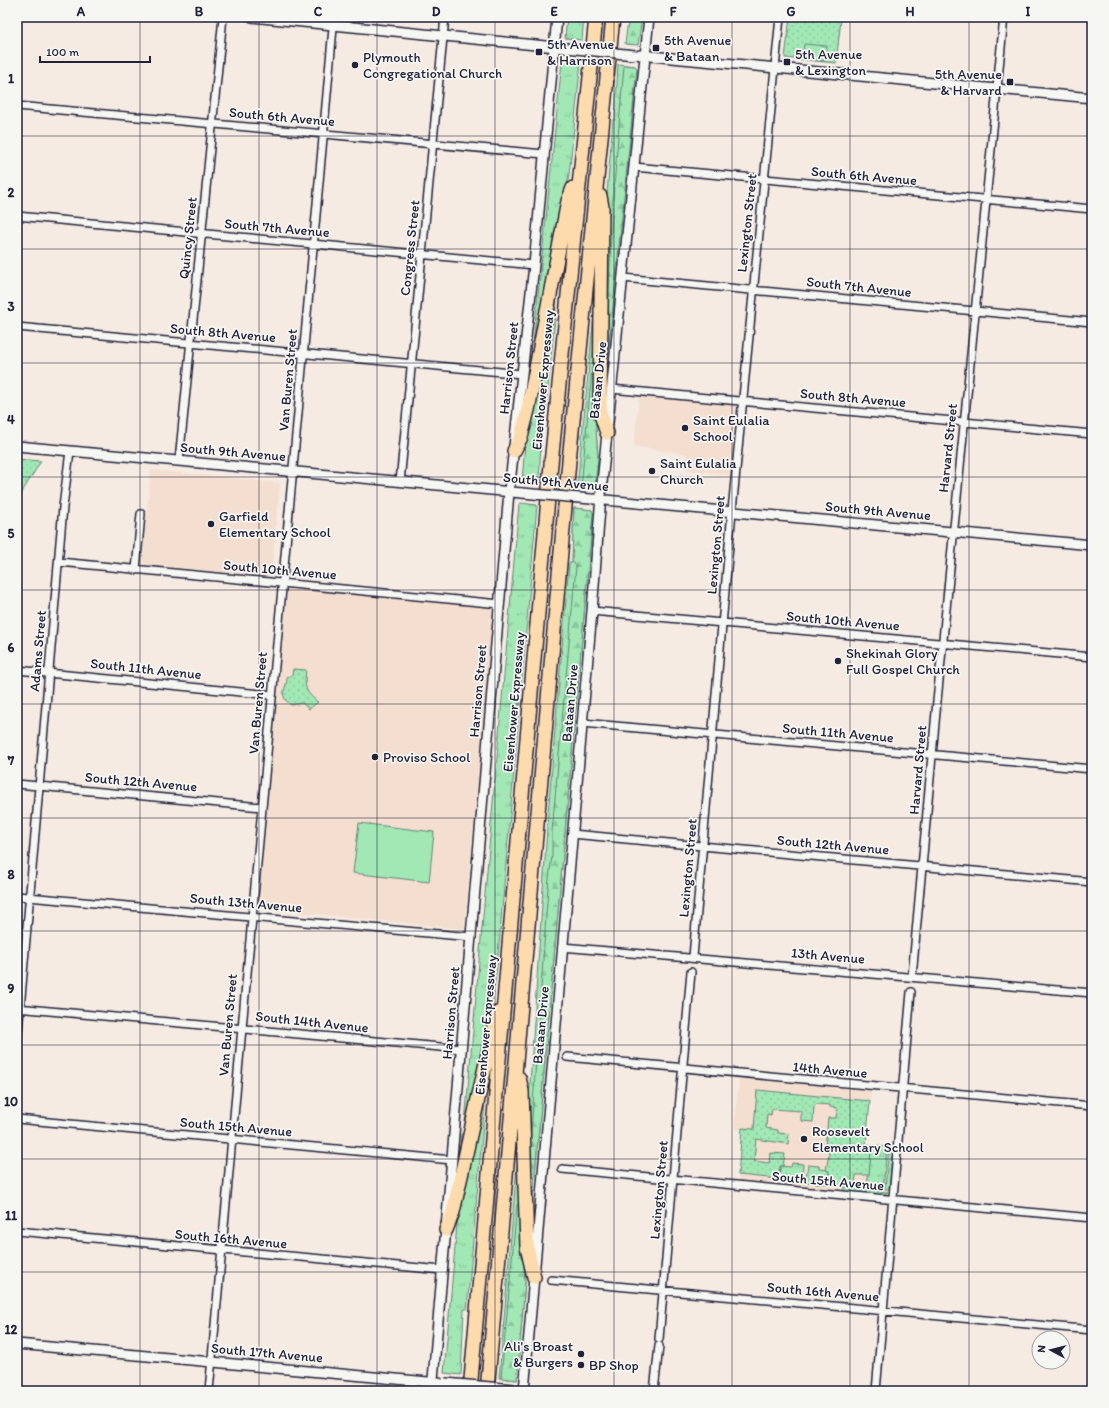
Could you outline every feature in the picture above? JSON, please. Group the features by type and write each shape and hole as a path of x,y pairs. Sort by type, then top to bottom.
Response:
{"highway":[{"name":"Eisenhower Expressway","path":"470,1391 551,464 596,17"},
{"path":"487,1391 569,453 613,17"},
{"path":"514,451 521,437 528,410 568,201 580,167"},
{"path":"596,180 602,207 600,412 607,433"},
{"path":"446,1230 453,1212 494,1022 505,991"},
{"path":"516,1064 522,1091 527,1247 534,1278"}],"street":[{"name":"Quincy Street","path":"179,461 223,17"},
{"path":"252,17 334,21 443,36 775,69 1092,98"},
{"name":"Congress Street","path":"400,482 445,17"},
{"name":"Harrison Street","path":"433,1386 509,492 534,265 557,17"},
{"name":"Bataan Drive","path":"524,1390 592,611 596,499 607,433 649,17"},
{"name":"Lexington Street","path":"693,957 732,511 780,17"},
{"name":"Harvard Street","path":"912,977 942,643 1004,17"},
{"name":"Van Buren Street","path":"209,1391 334,21"},
{"name":"South 6th Avenue","path":"17,106 544,154"},
{"name":"South 6th Avenue","path":"634,167 1092,210"},
{"name":"South 7th Avenue","path":"17,216 534,265"},
{"name":"South 7th Avenue","path":"623,278 1092,322"},
{"name":"South 8th Avenue","path":"17,327 522,374"},
{"name":"South 8th Avenue","path":"611,389 1092,434"},
{"name":"South 9th Avenue","path":"17,446 1092,545"},
{"name":"Adams Street","path":"17,1044 19,1008 70,451"},
{"path":"136,570 141,514"},
{"name":"South 10th Avenue","path":"59,562 500,604"},
{"name":"South 10th Avenue","path":"592,611 1092,657"},
{"name":"South 11th Avenue","path":"17,670 272,695"},
{"name":"South 11th Avenue","path":"582,723 1092,769"},
{"name":"South 12th Avenue","path":"17,784 262,807"},
{"name":"South 12th Avenue","path":"572,834 1092,882"},
{"name":"South 13th Avenue","path":"17,896 472,937"},
{"name":"13th Avenue","path":"562,947 693,957 1092,993"},
{"name":"Lexington Street","path":"654,1391 691,972"},
{"path":"876,1391 911,992"},
{"name":"South 14th Avenue","path":"19,1008 462,1049"},
{"name":"14th Avenue","path":"567,1057 1092,1106"},
{"name":"South 15th Avenue","path":"17,1120 452,1160"},
{"name":"South 15th Avenue","path":"562,1170 1092,1218"},
{"name":"South 16th Avenue","path":"17,1231 221,1251 442,1270"},
{"name":"South 16th Avenue","path":"551,1280 1092,1330"},
{"name":"South 17th Avenue","path":"17,1344 212,1362 433,1386 445,1383 534,1391"}],"shaded area":[{"name":"Saint Eulalia School","path":"639,396 732,405 736,407 730,475 686,470 687,454 634,446"},
{"name":"Garfield Elementary School","path":"151,470 280,483 271,577 142,564"},
{"name":"Proviso School","path":"287,588 494,607 464,929 257,908"},
{"name":"Roosevelt Elementary School","path":"739,1079 871,1090 866,1144 893,1148 888,1192 883,1195 738,1182 742,1130 734,1129"}],"green space":[{"path":"567,17 584,17 582,40 565,38"},
{"path":"630,17 642,17 638,45 625,44"},
{"path":"790,17 841,19 836,63 785,58"},
{"path":"804,44 827,46 826,61 802,58"},
{"path":"565,59 581,61 569,175 527,403 562,62"},
{"path":"618,64 634,66 637,68 605,378 607,193 613,120 615,120"},
{"path":"624,65 635,66 637,68 609,346 607,343 612,210"},
{"path":"597,282 595,413 598,458 595,488 577,488"},
{"path":"558,288 545,419 542,419 539,484 522,482 525,443"},
{"path":"595,364 595,413 598,458 595,488 581,488 592,368"},
{"path":"605,381 608,382 605,411"},
{"path":"17,459 41,461 17,500"},
{"path":"519,504 537,505 497,967 487,1036 458,1174 461,1134 464,1134"},
{"path":"574,508 592,510 593,513 531,1220 534,1221 532,1246 527,1127 548,814 569,563 572,563"},
{"path":"574,508 592,510 593,513 533,1196 531,1193 530,1147 548,887 552,855 552,831 576,566 572,561"},
{"path":"293,669 306,670 306,689 318,702 309,709 302,703 291,705 284,698 287,677 292,675"},
{"path":"359,823 434,832 429,882 353,873"},
{"path":"757,1090 870,1101 866,1145 859,1144 858,1149 871,1151 869,1175 856,1175 855,1186 828,1184 829,1171 826,1170 829,1154 828,1148 825,1147 828,1118 836,1118 837,1108 830,1107 830,1105 817,1104 814,1106 813,1122 801,1121 801,1111 772,1109 771,1115 767,1114 766,1128 778,1130 778,1133 789,1134 788,1144 756,1139 754,1161 769,1163 770,1153 785,1154 783,1166 780,1166 779,1179 738,1175 742,1128 754,1129"},
{"path":"481,1102 485,1102 467,1309 464,1309 461,1375 444,1373 458,1213"},
{"path":"859,1144 887,1147 883,1189 878,1188 878,1186 875,1188 867,1187 871,1151 858,1149"},
{"path":"889,1147 893,1148 889,1189 885,1189"},
{"path":"518,1153 525,1282 517,1380 499,1378"},
{"path":"792,1163 803,1164 802,1181 779,1179 780,1166 791,1167"},
{"path":"808,1165 819,1166 819,1169 829,1170 828,1184 805,1182"},
{"path":"842,1187 888,1192 883,1195 846,1192"},
{"path":"520,1202 525,1282 517,1380 501,1378 517,1205"}],"place":[{"name":"5th Avenue & Bataan","path":"656,48"},
{"name":"5th Avenue & Harrison","path":"539,52"},
{"name":"5th Avenue & Lexington","path":"787,62"},
{"name":"Plymouth Congregational Church","path":"355,65"},
{"name":"5th Avenue & Harvard","path":"1010,82"},
{"name":"Saint Eulalia School","path":"685,428"},
{"name":"Saint Eulalia Church","path":"652,471"},
{"name":"Garfield Elementary School","path":"211,524"},
{"name":"Shekinah Glory Full Gospel Church","path":"838,661"},
{"name":"Proviso School","path":"375,757"},
{"name":"Roosevelt Elementary School","path":"804,1139"},
{"name":"Ali's Broast & Burgers","path":"581,1354"},
{"name":"BP Shop","path":"581,1365"}]}
